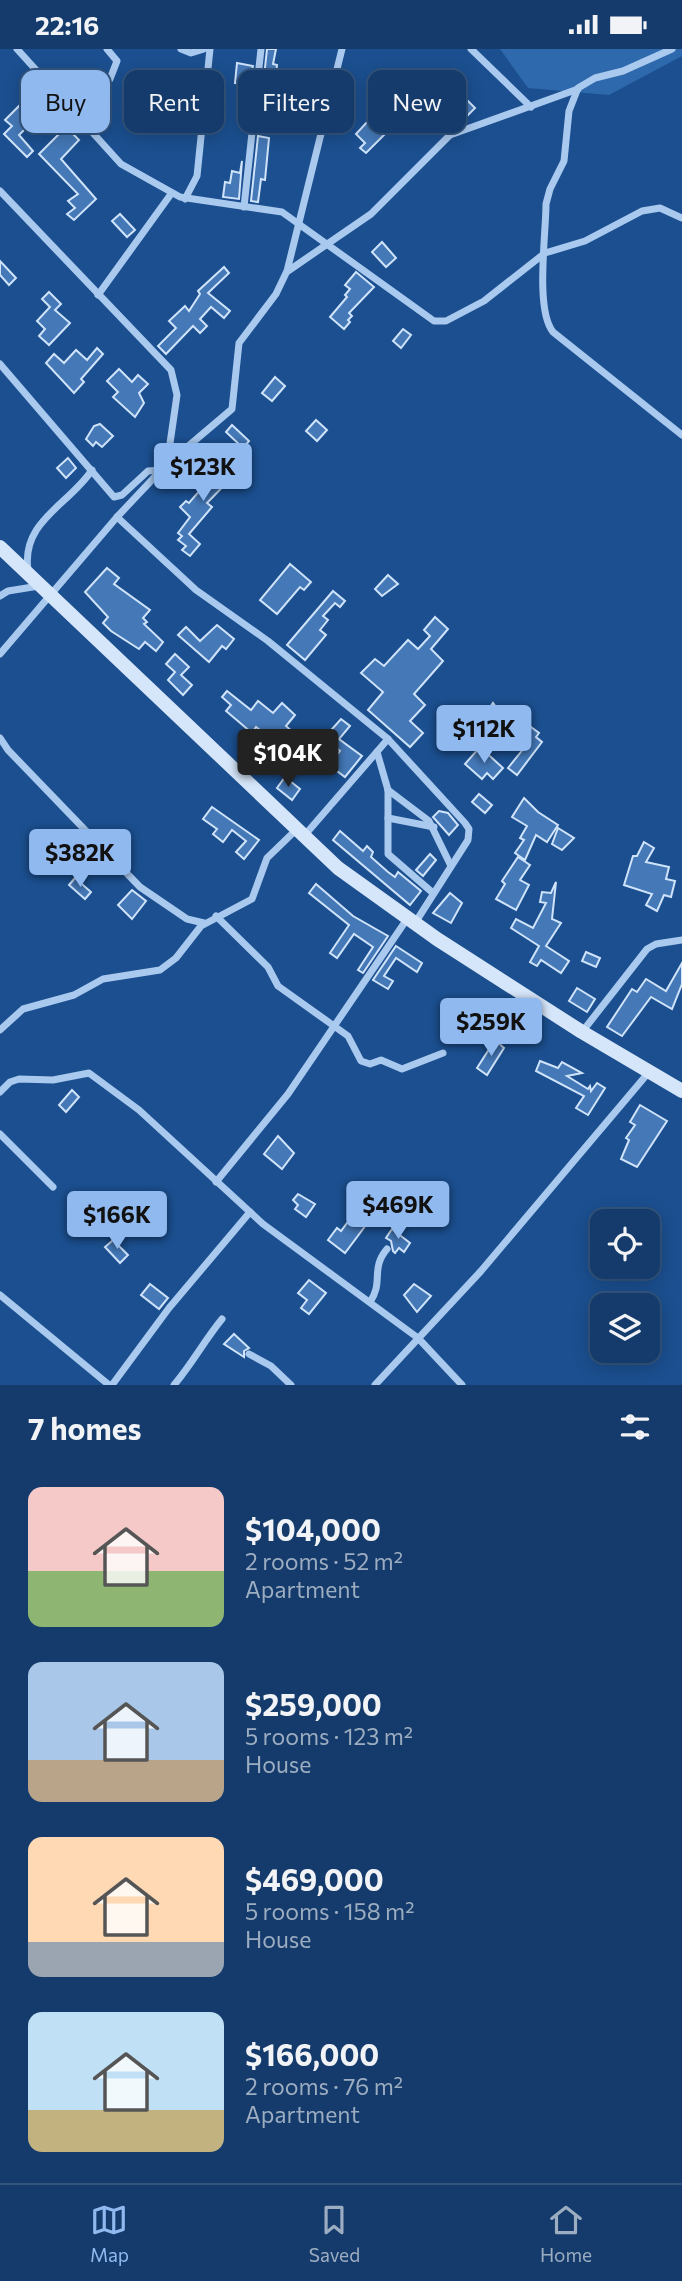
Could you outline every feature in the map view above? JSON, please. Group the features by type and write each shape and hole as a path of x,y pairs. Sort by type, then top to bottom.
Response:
{"street":[{"path":"17,49 36,70"},
{"path":"107,49 117,61 115,72 110,77"},
{"path":"181,49 191,53 204,49"},
{"path":"185,199 197,176 211,49"},
{"path":"244,207 261,49"},
{"path":"0,654 39,586 117,517 164,468 232,409 239,343 276,294 287,271 342,49"},
{"path":"471,49 531,107"},
{"path":"287,271 371,214 450,135 578,89 595,78 623,71 672,49"},
{"path":"578,89 569,111 564,161 548,196 544,306 549,327 682,435"},
{"path":"94,133 121,164 171,194 185,199 282,212 408,305 440,322 484,301 545,253 604,232 642,211 660,208 682,218"},
{"path":"0,191 175,376 177,395 164,468"},
{"path":"98,295 171,194"},
{"path":"0,364 117,497 145,473 164,468"},
{"path":"39,586 27,544 47,515 82,484 92,470"},
{"path":"117,517 195,590 268,641 388,739 469,829 468,840 433,893 279,1106 216,1182"},
{"path":"0,547 338,868 411,921 582,1032 682,1091"},
{"path":"0,596 8,590 39,586"},
{"path":"0,738 8,750 140,887 187,919 205,923"},
{"path":"0,1030 23,1009 78,994 103,979 160,970 176,958 205,923 252,899 267,858 300,833 388,739"},
{"path":"377,752 388,790 388,853 433,893"},
{"path":"388,790 424,815 434,827 451,866"},
{"path":"388,818 434,827"},
{"path":"216,916 268,967 278,986 348,1036 356,1057 365,1063 381,1060 402,1069 443,1053"},
{"path":"582,1032 647,949 656,944 682,940"},
{"path":"375,1385 481,1271 649,1072"},
{"path":"0,1092 10,1082 19,1079 53,1080 89,1073 139,1110 250,1212 418,1338 463,1385"},
{"path":"0,1134 53,1187"},
{"path":"0,1295 111,1385 169,1308 250,1212"},
{"path":"370,1302 377,1290 376,1265 387,1249"},
{"path":"174,1385 196,1360 205,1340 222,1319"},
{"path":"249,1354 271,1366 291,1385"}],"shaded area":[{"path":"500,49 682,49 682,56 609,95 528,88"}],"building":[{"path":"267,49 276,49 273,64 277,65 276,70 265,70"},
{"path":"237,63 253,66 252,70 238,70 238,83 235,83"},
{"path":"466,99 475,108 468,115 466,113"},
{"path":"21,104 19,135 33,151 27,157 4,134 12,126 5,120"},
{"path":"368,121 368,133 384,135 366,153 360,148 365,143 356,134"},
{"path":"60,133 72,133 79,140 61,159 96,199 74,220 67,214 75,208 68,201 78,194 39,154"},
{"path":"258,136 269,138 265,180 261,179 258,202 251,201"},
{"path":"242,161 239,199 223,197 225,182 230,183 232,171 240,173"},
{"path":"120,214 135,230 127,237 112,221"},
{"path":"382,242 396,258 386,267 372,252"},
{"path":"0,261 16,278 9,285 0,275"},
{"path":"224,267 229,273 208,293 230,311 224,318 211,307 200,319 207,326 200,333 193,326 166,354 158,346 176,328 169,321 185,306 189,311 200,294 198,291"},
{"path":"356,272 374,287 349,313 352,316 344,329 330,317 347,297 345,295 350,289 345,285"},
{"path":"49,292 61,304 55,310 70,323 49,345 39,336 45,329 37,321 50,307 42,299"},
{"path":"403,329 411,335 401,348 393,341"},
{"path":"97,348 103,354 81,379 84,382 74,393 46,363 54,354 64,363 76,350 87,360"},
{"path":"119,369 132,382 138,375 148,384 139,393 144,403 135,417 113,397 118,392 107,381"},
{"path":"275,377 285,386 272,401 262,393"},
{"path":"316,420 327,430 317,441 306,431"},
{"path":"100,424 113,436 102,447 96,442 93,446 86,439 94,426"},
{"path":"232,425 249,441 243,448 226,432"},
{"path":"68,458 76,468 66,478 57,468"},
{"path":"219,459 236,473 207,503 212,507 189,534 200,544 190,556 182,550 186,546 178,540 182,536 178,533 190,517 180,507 186,501 189,503 202,488 198,485"},
{"path":"290,564 311,582 304,590 300,587 277,614 260,600"},
{"path":"107,568 119,578 114,584 150,610 143,618 147,622 144,624 163,642 156,651 145,642 139,649 103,623 108,617 85,592"},
{"path":"388,575 398,584 382,596 375,589"},
{"path":"333,591 345,601 340,607 335,603 323,616 328,620 320,630 326,635 305,660 287,645"},
{"path":"435,617 448,629 431,649 443,661 414,694 425,705 410,721 423,733 410,747 368,710 383,692 361,673 375,659 384,666 408,640 418,649 430,636 424,630"},
{"path":"217,625 234,639 226,649 222,646 209,662 178,635 186,627 200,641"},
{"path":"175,654 189,667 181,675 192,685 183,695 168,680 175,672 166,664"},
{"path":"227,691 251,710 258,701 273,713 282,703 295,715 286,726 306,744 300,752 307,758 293,776 270,757 275,750 268,744 271,739 256,727 252,733 226,711 231,705 222,697"},
{"path":"493,703 503,716 496,725 486,713"},
{"path":"341,719 350,726 339,739 362,756 345,777 329,765 340,751 324,738"},
{"path":"531,727 539,733 536,737 542,742 517,775 508,768 524,748 518,744"},
{"path":"480,747 503,768 493,779 487,773 482,779 465,764"},
{"path":"285,777 300,789 292,800 277,788"},
{"path":"479,794 492,805 485,813 472,802"},
{"path":"524,798 538,812 558,825 547,842 536,835 525,860 515,853 524,840 520,838 527,826 512,817"},
{"path":"212,807 259,840 244,859 236,852 246,841 232,830 223,842 213,834 217,829 203,819"},
{"path":"439,811 448,813 458,825 449,835 433,817"},
{"path":"558,828 574,838 562,850 552,844"},
{"path":"340,831 363,851 367,846 373,852 371,857 388,872 395,877 398,872 421,891 410,905 333,840"},
{"path":"644,842 654,848 646,862 669,867 666,879 675,881 671,897 664,895 657,911 646,905 652,894 624,885 633,856 637,856"},
{"path":"430,854 436,860 423,876 416,870"},
{"path":"518,857 530,865 520,880 529,885 516,910 496,899 505,884 502,881"},
{"path":"75,878 91,892 85,899 69,885"},
{"path":"556,882 552,919 561,923 546,946 569,961 561,973 541,960 537,966 530,962 539,946 511,928 516,919 533,928 546,903 540,902 542,892 551,893"},
{"path":"316,884 353,916 388,936 363,973 358,970 373,947 354,934 337,958 330,953 349,925 309,893"},
{"path":"132,890 146,901 132,919 118,905"},
{"path":"450,893 462,903 451,923 433,913"},
{"path":"396,946 422,963 417,972 396,958 384,976 393,981 388,989 373,980"},
{"path":"586,952 600,958 596,967 582,961"},
{"path":"682,963 682,984 672,1009 651,997 622,1036 607,1027 632,989 637,992 646,979 666,991"},
{"path":"577,988 595,999 587,1012 569,1001"},
{"path":"495,1040 504,1048 487,1075 477,1068"},
{"path":"540,1061 558,1068 562,1062 582,1073 567,1076 588,1089 590,1086 591,1091 597,1083 605,1088 588,1115 576,1108 584,1096 536,1071"},
{"path":"72,1090 79,1097 66,1112 59,1105"},
{"path":"640,1105 667,1121 637,1167 621,1159 629,1140 626,1138 635,1125 630,1122"},
{"path":"278,1136 294,1153 282,1169 264,1154"},
{"path":"152,1192 159,1197 148,1211 141,1205"},
{"path":"298,1194 315,1204 306,1217 295,1209 298,1205 293,1200"},
{"path":"353,1215 366,1225 345,1253 328,1240 337,1228 341,1231"},
{"path":"392,1229 410,1243 404,1252 399,1248 395,1253 391,1241 386,1238"},
{"path":"113,1240 128,1255 120,1263 105,1247"},
{"path":"309,1280 326,1293 309,1314 301,1308 307,1300 298,1293"},
{"path":"150,1284 168,1298 159,1309 141,1295"},
{"path":"414,1284 431,1296 417,1312 404,1295"},
{"path":"234,1334 249,1348 244,1351 244,1357 224,1344"}]}
